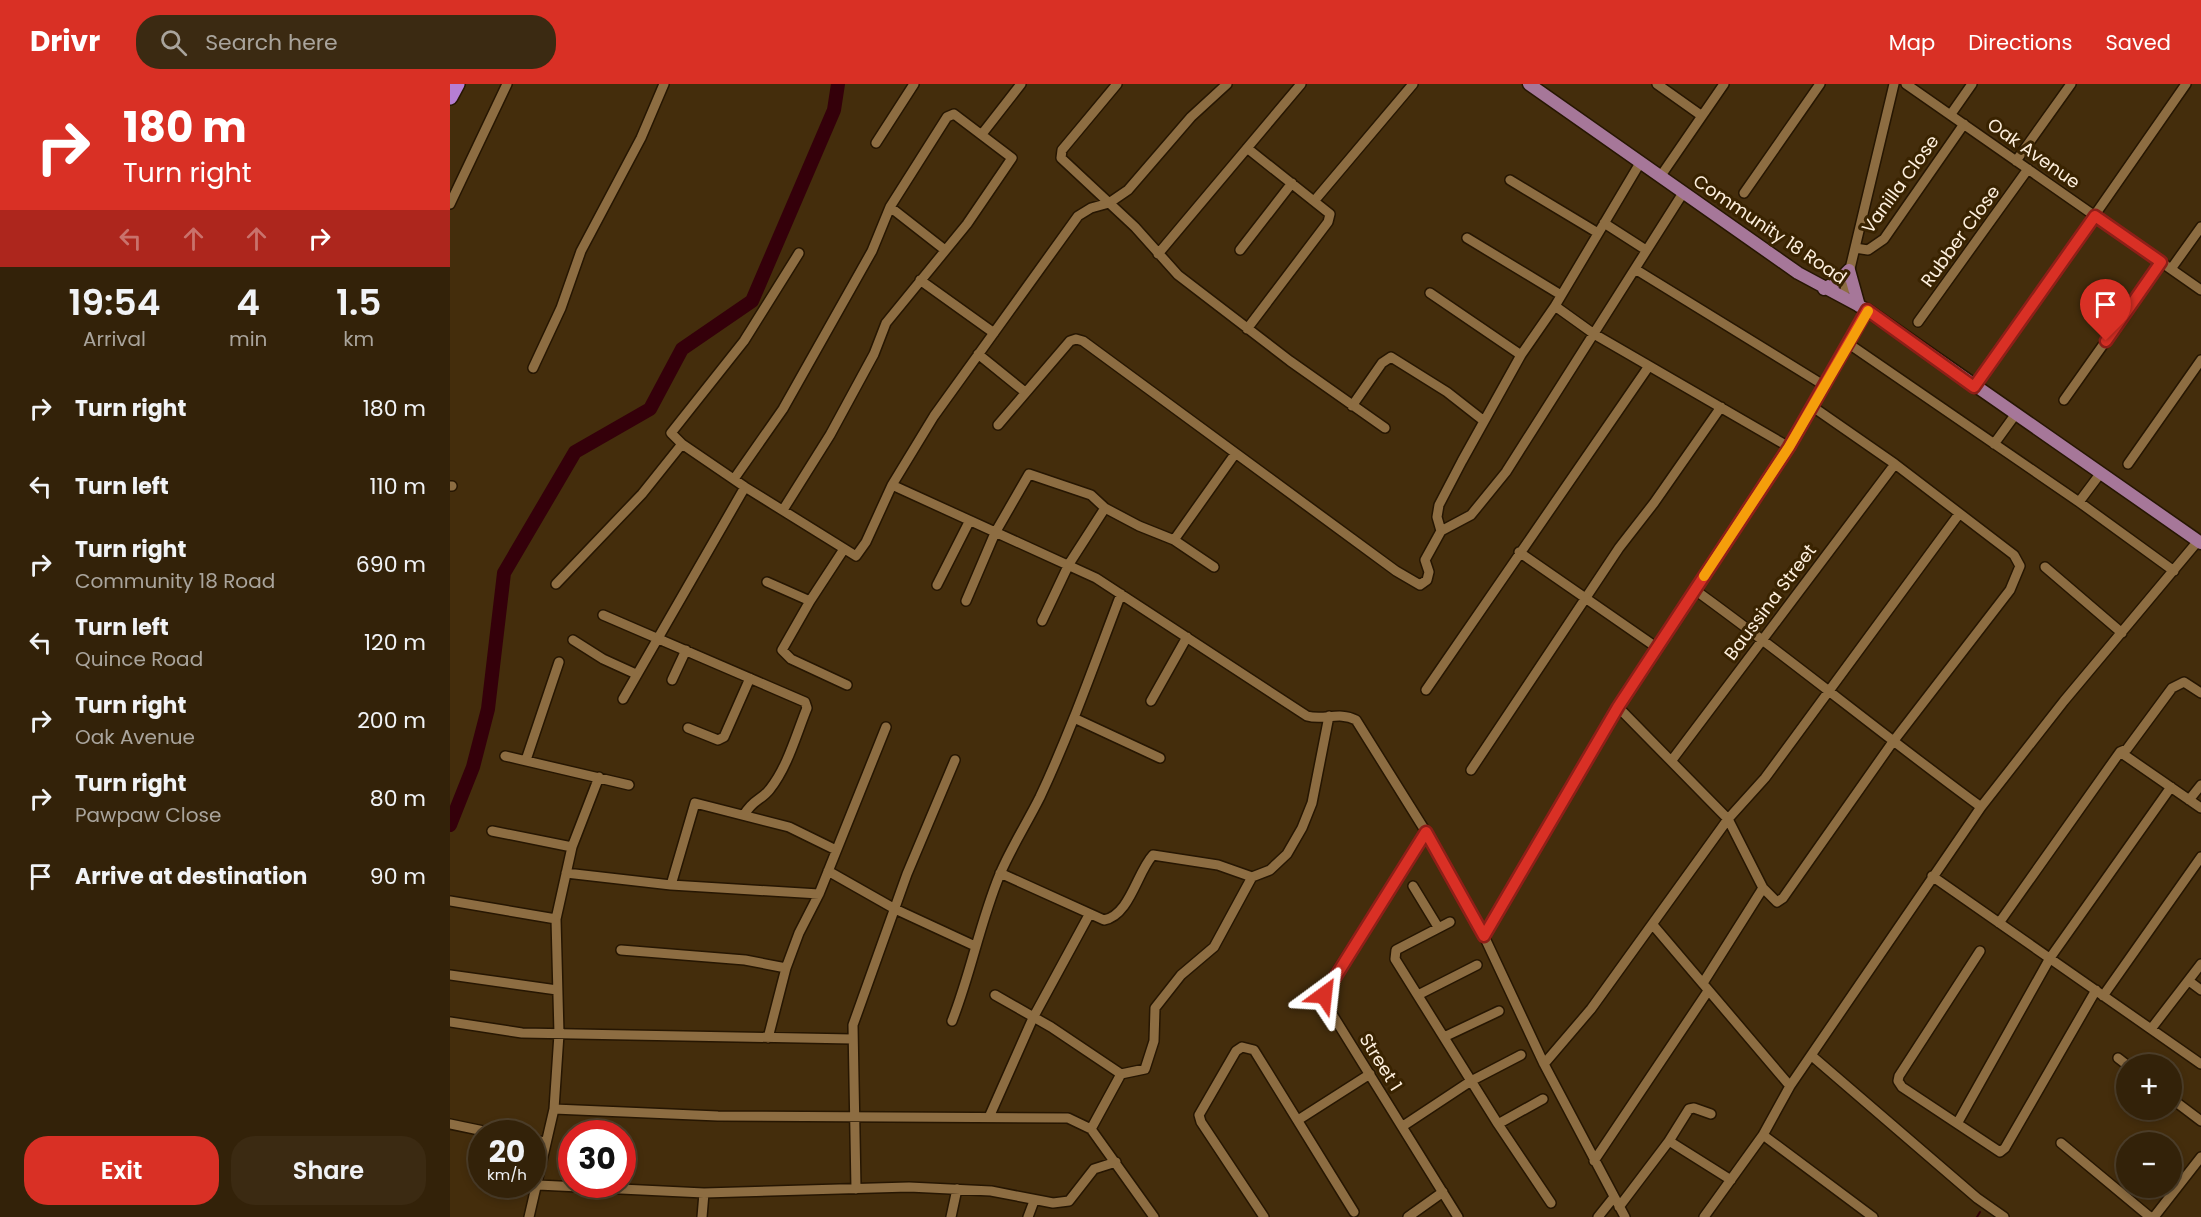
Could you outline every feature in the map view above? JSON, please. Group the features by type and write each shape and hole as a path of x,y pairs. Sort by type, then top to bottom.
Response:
{"highway":[{"path":"450,97 458,84"}],"main road":[{"name":"Community 18 Road","path":"1529,84 1824,289 1863,308 2199,542"},
{"path":"1824,289 1838,281 1849,270 1863,308"}],"street":[{"path":"450,204 507,84"},
{"path":"533,368 561,308 581,251 641,138 664,84"},
{"path":"876,144 914,84"},
{"path":"982,134 1021,84"},
{"path":"1117,84 1061,154 1065,161 1109,202 1178,275 1384,428"},
{"path":"799,253 744,341 672,430 672,435 745,487 852,555 858,554 892,485 934,416 1078,216 1090,208 1109,202 1134,184 1191,117 1227,84"},
{"path":"1158,254 1301,84"},
{"path":"1315,200 1413,84"},
{"path":"1657,84 1702,116"},
{"path":"1660,177 1724,84"},
{"path":"1744,193 1820,84"},
{"path":"1843,298 1894,84"},
{"name":"Oak Avenue","path":"1906,84 2201,291"},
{"path":"1951,114 1972,84"},
{"path":"2016,161 2071,84"},
{"path":"1974,387 2186,84"},
{"path":"734,479 783,409 872,251 890,207 950,114 954,114 1012,158 945,250 886,323 874,354 830,435 783,510"},
{"name":"Vanilla Close","path":"1855,248 1868,250 1884,239 1964,124"},
{"path":"1247,148 1330,214 1328,222 1247,328"},
{"path":"1441,531 1437,517 1439,505 1484,421 1521,355 1555,306 1626,182 1640,163"},
{"name":"Rubber Close","path":"1918,322 2028,169"},
{"path":"1510,180 1598,233"},
{"path":"1240,250 1292,183"},
{"path":"998,425 1070,341 1076,339 1083,341 1412,583 1420,585 1427,580 1429,572 1425,560 1441,531 1472,515 1488,497 1683,193"},
{"path":"890,207 945,250"},
{"path":"1604,223 1646,250"},
{"path":"2171,270 2201,227"},
{"path":"1467,238 1561,295"},
{"path":"2064,400 2161,262"},
{"path":"1635,269 1825,386"},
{"path":"920,280 994,333"},
{"path":"1430,293 1521,355"},
{"path":"1555,306 1594,334 1789,447"},
{"path":"1484,936 1618,707 1789,447 1850,344 1863,308"},
{"path":"1850,344 2079,502 2174,571"},
{"path":"978,354 1025,392"},
{"path":"1352,406 1382,363 1394,357 1447,392 1484,421"},
{"path":"2128,464 2201,360"},
{"path":"1426,690 1649,366"},
{"path":"1618,707 1728,819 1763,888 1772,900 1777,902 1783,898 1892,743 2010,590 2020,566 2014,555 1895,464 1813,406"},
{"path":"1472,770 1584,600 1721,407"},
{"path":"1994,444 2015,415"},
{"path":"556,584 642,494 682,444"},
{"path":"1174,540 1235,454"},
{"name":"Baussina Street","path":"1672,760 1895,464"},
{"path":"966,601 995,533 1029,474 1079,489 1091,495 1105,508 1139,526 1174,540 1214,567"},
{"path":"2079,502 2100,474"},
{"path":"892,485 969,522 1069,564 1121,594 1307,716 1348,716 1356,720 1426,832 1484,936 1544,1064 1625,1217"},
{"path":"623,699 656,638 745,487"},
{"path":"1041,621 1069,564 1105,508"},
{"path":"1544,1064 1591,1009 1728,819 1765,778 1959,513"},
{"path":"937,585 969,522"},
{"path":"1704,1217 1763,1135 1790,1086 1981,807 2064,701 2199,542"},
{"path":"844,549 783,646 783,653 847,685"},
{"path":"1519,552 1584,600 1656,647"},
{"path":"2045,567 2122,633"},
{"path":"767,582 810,601"},
{"path":"1695,590 1763,639 1892,743 1981,807"},
{"path":"952,1021 966,986 975,946 1000,873 1040,797 1074,718 1121,594"},
{"path":"603,615 805,702 807,708 783,769 768,792 750,804 744,814"},
{"path":"1151,701 1187,637"},
{"path":"573,640 603,659 636,674"},
{"path":"672,680 686,650"},
{"path":"525,760 559,662"},
{"path":"688,728 718,740 724,737 750,678"},
{"path":"1999,923 2120,752 2127,749 2175,684 2184,682 2201,693"},
{"path":"995,995 1121,1074 1145,1069 1154,1041 1155,1008 1181,975 1214,947 1252,877 1270,870 1287,854 1302,828 1312,803 1329,716"},
{"path":"1074,718 1160,758"},
{"path":"768,1038 786,968 799,933 819,894 886,727"},
{"path":"2120,752 2201,808"},
{"path":"506,756 629,785"},
{"path":"856,1189 853,1025 895,909 955,760"},
{"path":"546,1142 554,1109 559,1034 556,919 572,847 598,777"},
{"path":"2189,801 2201,785"},
{"path":"1958,1122 2050,958 2171,787"},
{"path":"672,885 694,803 789,827 836,850"},
{"path":"492,831 572,847"},
{"name":"Street 1","path":"1426,832 1324,995 1325,1005 1458,1217"},
{"path":"1000,873 1104,920 1111,918 1123,905 1153,855 1218,865 1252,877"},
{"path":"1980,951 1899,1076 1902,1087 2000,1152 2005,1148 2100,993 2201,857"},
{"path":"828,871 895,909 975,946"},
{"path":"566,873 672,885 819,894"},
{"path":"1932,876 2201,1064"},
{"path":"1413,886 1438,927"},
{"path":"1594,1161 1705,987 1763,888"},
{"path":"450,901 556,919"},
{"path":"990,1115 1033,1018 1089,915"},
{"path":"1450,922 1396,950 1394,954 1498,1124 1551,1203"},
{"path":"1653,925 1790,1086"},
{"path":"621,950 746,960 786,968"},
{"path":"2151,1029 2201,964"},
{"path":"1418,995 1477,965"},
{"path":"450,975 557,990"},
{"path":"2189,981 2201,990"},
{"path":"1444,1037 1499,1011"},
{"path":"450,1022 522,1033 852,1039"},
{"path":"1264,1217 1201,1122 1200,1111 1236,1051 1246,1047 1254,1050 1354,1212"},
{"path":"1403,1126 1471,1081 1521,1056"},
{"path":"1812,1056 1977,1198 2004,1217"},
{"path":"1091,1129 1121,1074"},
{"path":"1298,1120 1370,1074"},
{"path":"1498,1124 1543,1099"},
{"path":"2182,1107 2201,1121"},
{"path":"1619,1207 1669,1141 1689,1109 1694,1108 1711,1114"},
{"path":"554,1109 718,1116 990,1115 1068,1118 1091,1129 1116,1162 1149,1214"},
{"path":"450,1124 468,1128"},
{"path":"1763,1135 1861,1213 1873,1217"},
{"path":"1669,1141 1731,1180"},
{"path":"2061,1143 2150,1217"},
{"path":"2154,1217 2201,1157"},
{"path":"546,1185 704,1193 957,1189 1024,1196 1034,1201 1069,1201 1094,1169 1116,1162"},
{"path":"951,1217 957,1189"},
{"path":"1407,1217 1443,1192"},
{"path":"702,1217 704,1193"},
{"path":"1598,1217 1614,1197"},
{"path":"529,1217 534,1198"},
{"path":"1028,1217 1034,1201"}],"waterway":[{"path":"450,825 473,767 488,709 504,573 575,452 650,409 682,349 752,301 834,110 838,84"},
{"path":"1977,1217 1980,1212"}],"slow traffic":[{"path":"1704,576 1742,522 1789,447 1868,311"}],"route":[{"path":"1324,995 1325,990 1426,832 1484,936 1618,707 1742,522 1850,344 1867,310 1974,387 2095,216 2161,262 2106,341"}]}
